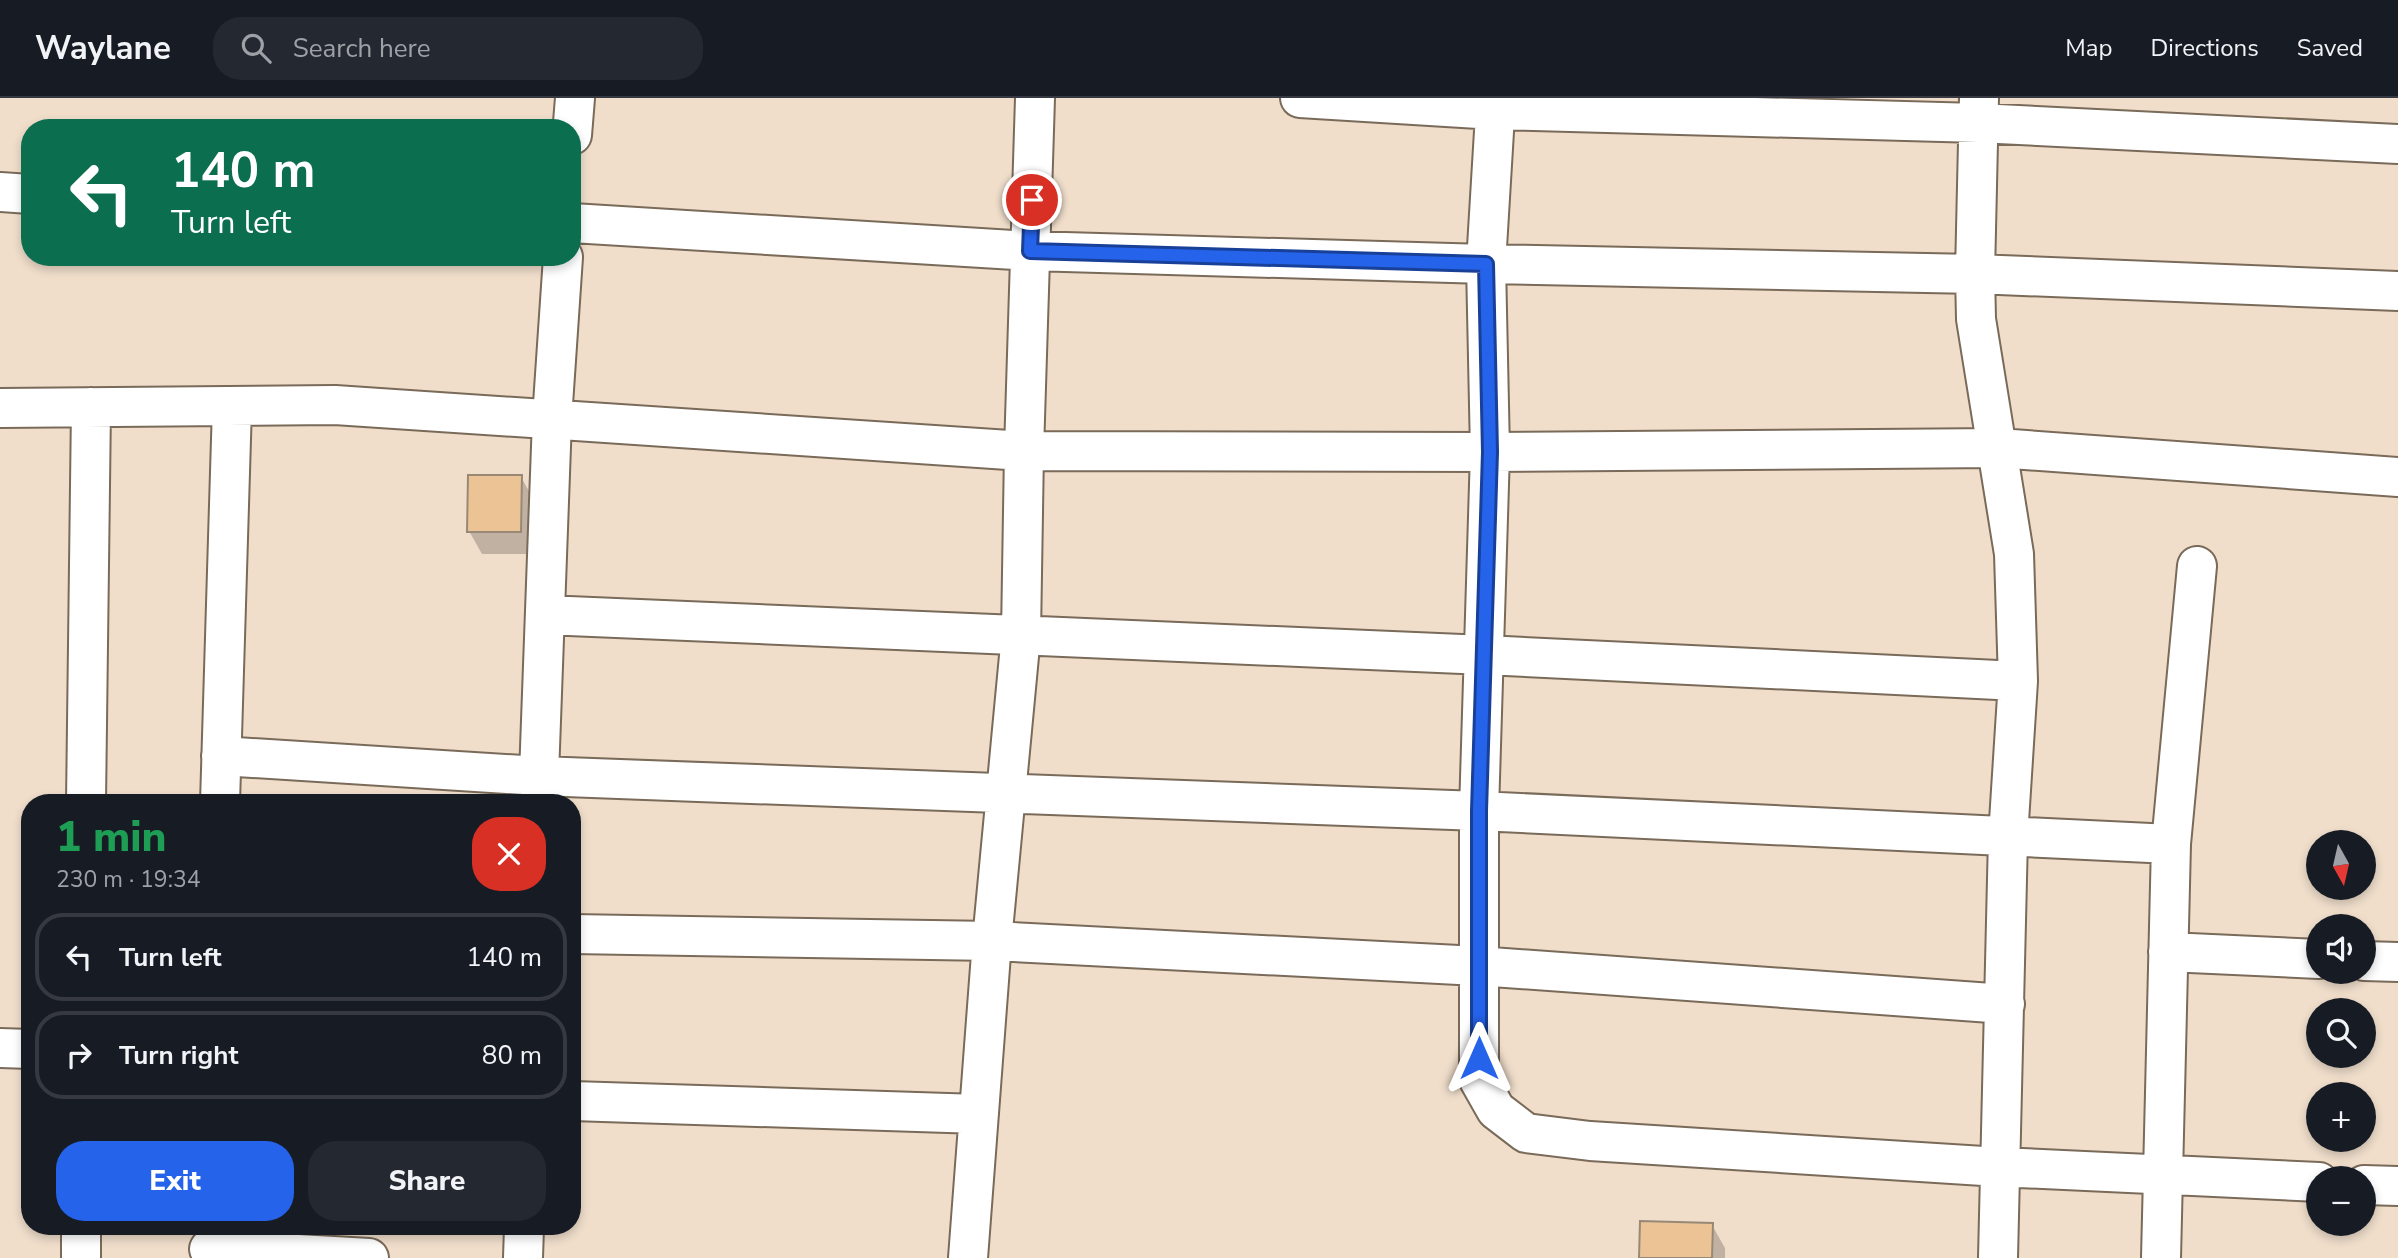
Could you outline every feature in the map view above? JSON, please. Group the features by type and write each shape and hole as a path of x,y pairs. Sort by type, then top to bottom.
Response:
{"street":[{"path":"573,119 575,98"},
{"path":"968,1258 992,941 1021,635 1035,98"},
{"path":"1300,98 1495,104 1978,111 2398,144"},
{"path":"1495,104 1486,264 1490,452 1479,811 1478,966 1479,1080 1496,1110 1526,1133 1590,1141 1999,1167 2306,1181"},
{"path":"1978,111 1976,319 2014,554 2018,681 2008,837 1998,1258"},
{"path":"0,192 21,193"},
{"path":"581,224 1030,251 1975,274 2398,291"},
{"path":"539,790 552,419 562,266"},
{"path":"0,408 335,405 1024,451 1490,452 1998,448 2398,477"},
{"path":"220,794 232,406"},
{"path":"86,794 91,407"},
{"path":"2161,1258 2171,844 2196,566"},
{"path":"545,615 1485,655 2018,681"},
{"path":"221,756 539,790 1007,792 2171,844"},
{"path":"581,934 992,941 1478,966 2005,1004"},
{"path":"2168,952 2306,958"},
{"path":"2376,961 2398,962"},
{"path":"0,1048 21,1049"},
{"path":"581,1101 979,1114"},
{"path":"2376,1185 2398,1186"},
{"path":"81,1235 81,1258"},
{"path":"523,1258 524,1235"},
{"path":"210,1245 369,1258"}],"building":[{"path":"468,475 522,475 521,532 467,532"},
{"path":"1640,1221 1713,1223 1712,1258 1639,1258"}],"route":[{"path":"1032,200 1030,251 1486,264 1490,452 1479,811 1479,1058"}]}
